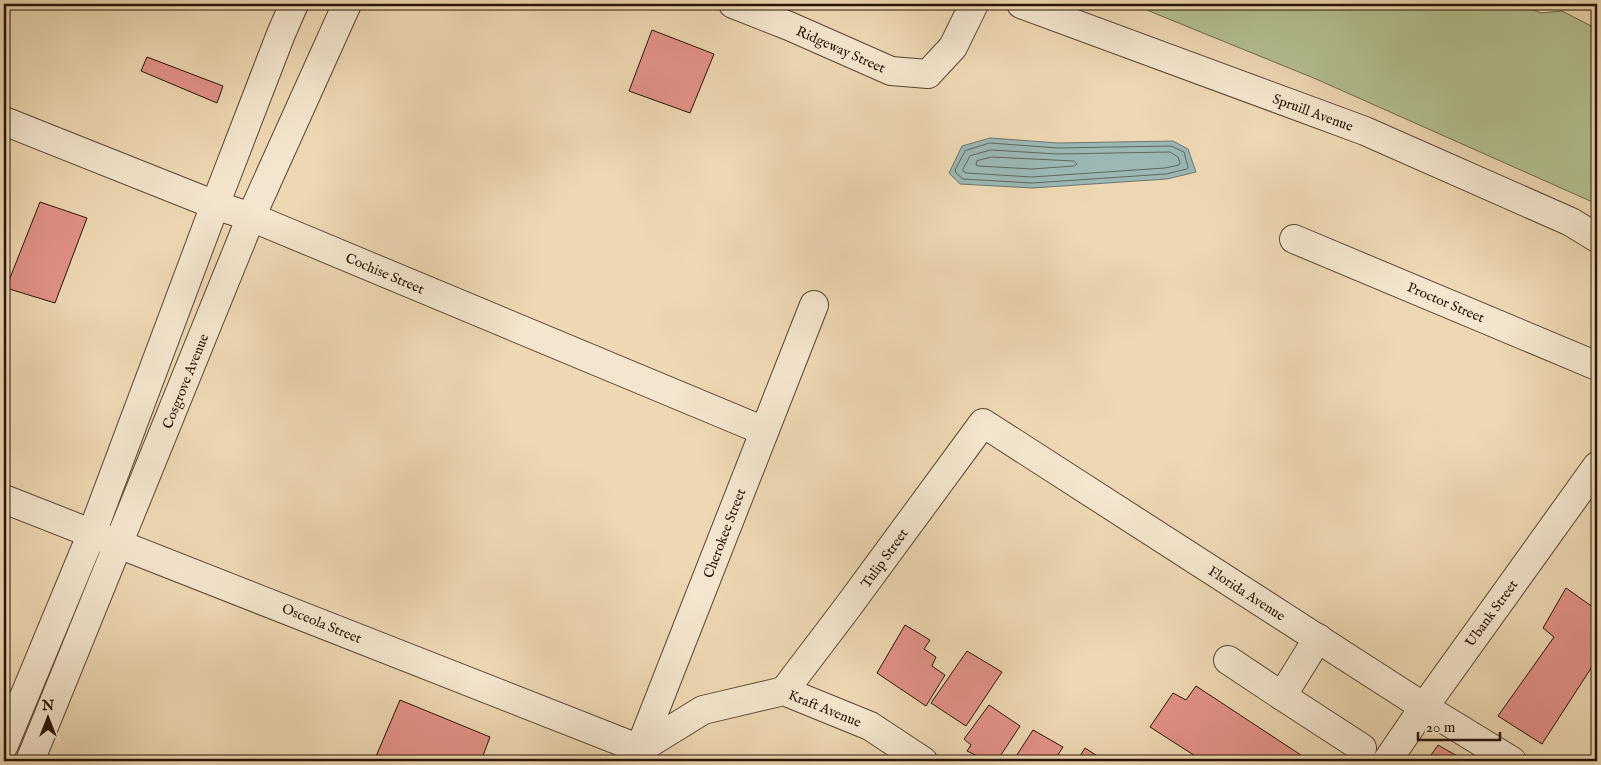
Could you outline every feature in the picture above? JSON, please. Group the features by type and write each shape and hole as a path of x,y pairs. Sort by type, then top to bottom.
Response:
{"street":[{"path":"4,745 92,533 215,205 294,4"},
{"name":"Cosgrove Avenue","path":"30,761 252,217 347,4"},
{"name":"Ridgeway Street","path":"733,4 789,26 891,71 928,74 953,47 974,4"},
{"name":"Spruill Avenue","path":"1021,4 1365,132 1571,222 1597,238"},
{"name":"Cochise Street","path":"4,121 215,205 252,217 764,432"},
{"name":"Proctor Street","path":"1294,239 1597,366"},
{"name":"Cherokee Street","path":"637,755 814,305"},
{"name":"Florida Avenue","path":"983,423 1512,761"},
{"name":"Tulip Street","path":"784,691 983,423"},
{"name":"Ubank Street","path":"1387,761 1424,706 1597,466"},
{"name":"Osceola Street","path":"4,499 120,543 637,755"},
{"path":"1282,696 1318,638"},
{"path":"1228,660 1362,748"},
{"name":"Kraft Avenue","path":"637,755 703,710 784,691 870,726 923,761"}],"green space":[{"path":"1132,4 1519,4 1541,13 1562,11 1597,29 1597,204 1316,79"}],"water":[{"path":"990,138 1058,143 1173,141 1188,149 1196,172 1167,179 1032,188 960,184 949,173 962,146"}],"building":[{"path":"652,30 714,54 690,113 629,91"},
{"path":"147,57 223,86 217,103 141,71"},
{"path":"40,202 87,218 55,303 6,288"},
{"path":"1566,588 1597,610 1597,659 1542,744 1498,716 1554,637 1543,628"},
{"path":"905,625 930,640 924,649 936,657 932,666 945,675 926,706 877,673"},
{"path":"967,651 1002,672 966,726 931,703"},
{"path":"1196,686 1310,761 1203,761 1150,727 1173,693 1186,700"},
{"path":"400,700 490,737 481,761 374,761"},
{"path":"989,705 1020,726 997,761 988,761 967,751 971,745 964,739"},
{"path":"1033,730 1063,747 1054,761 1013,761"},
{"path":"1438,745 1466,761 1427,761"},
{"path":"1085,748 1105,761 1077,761"}]}
